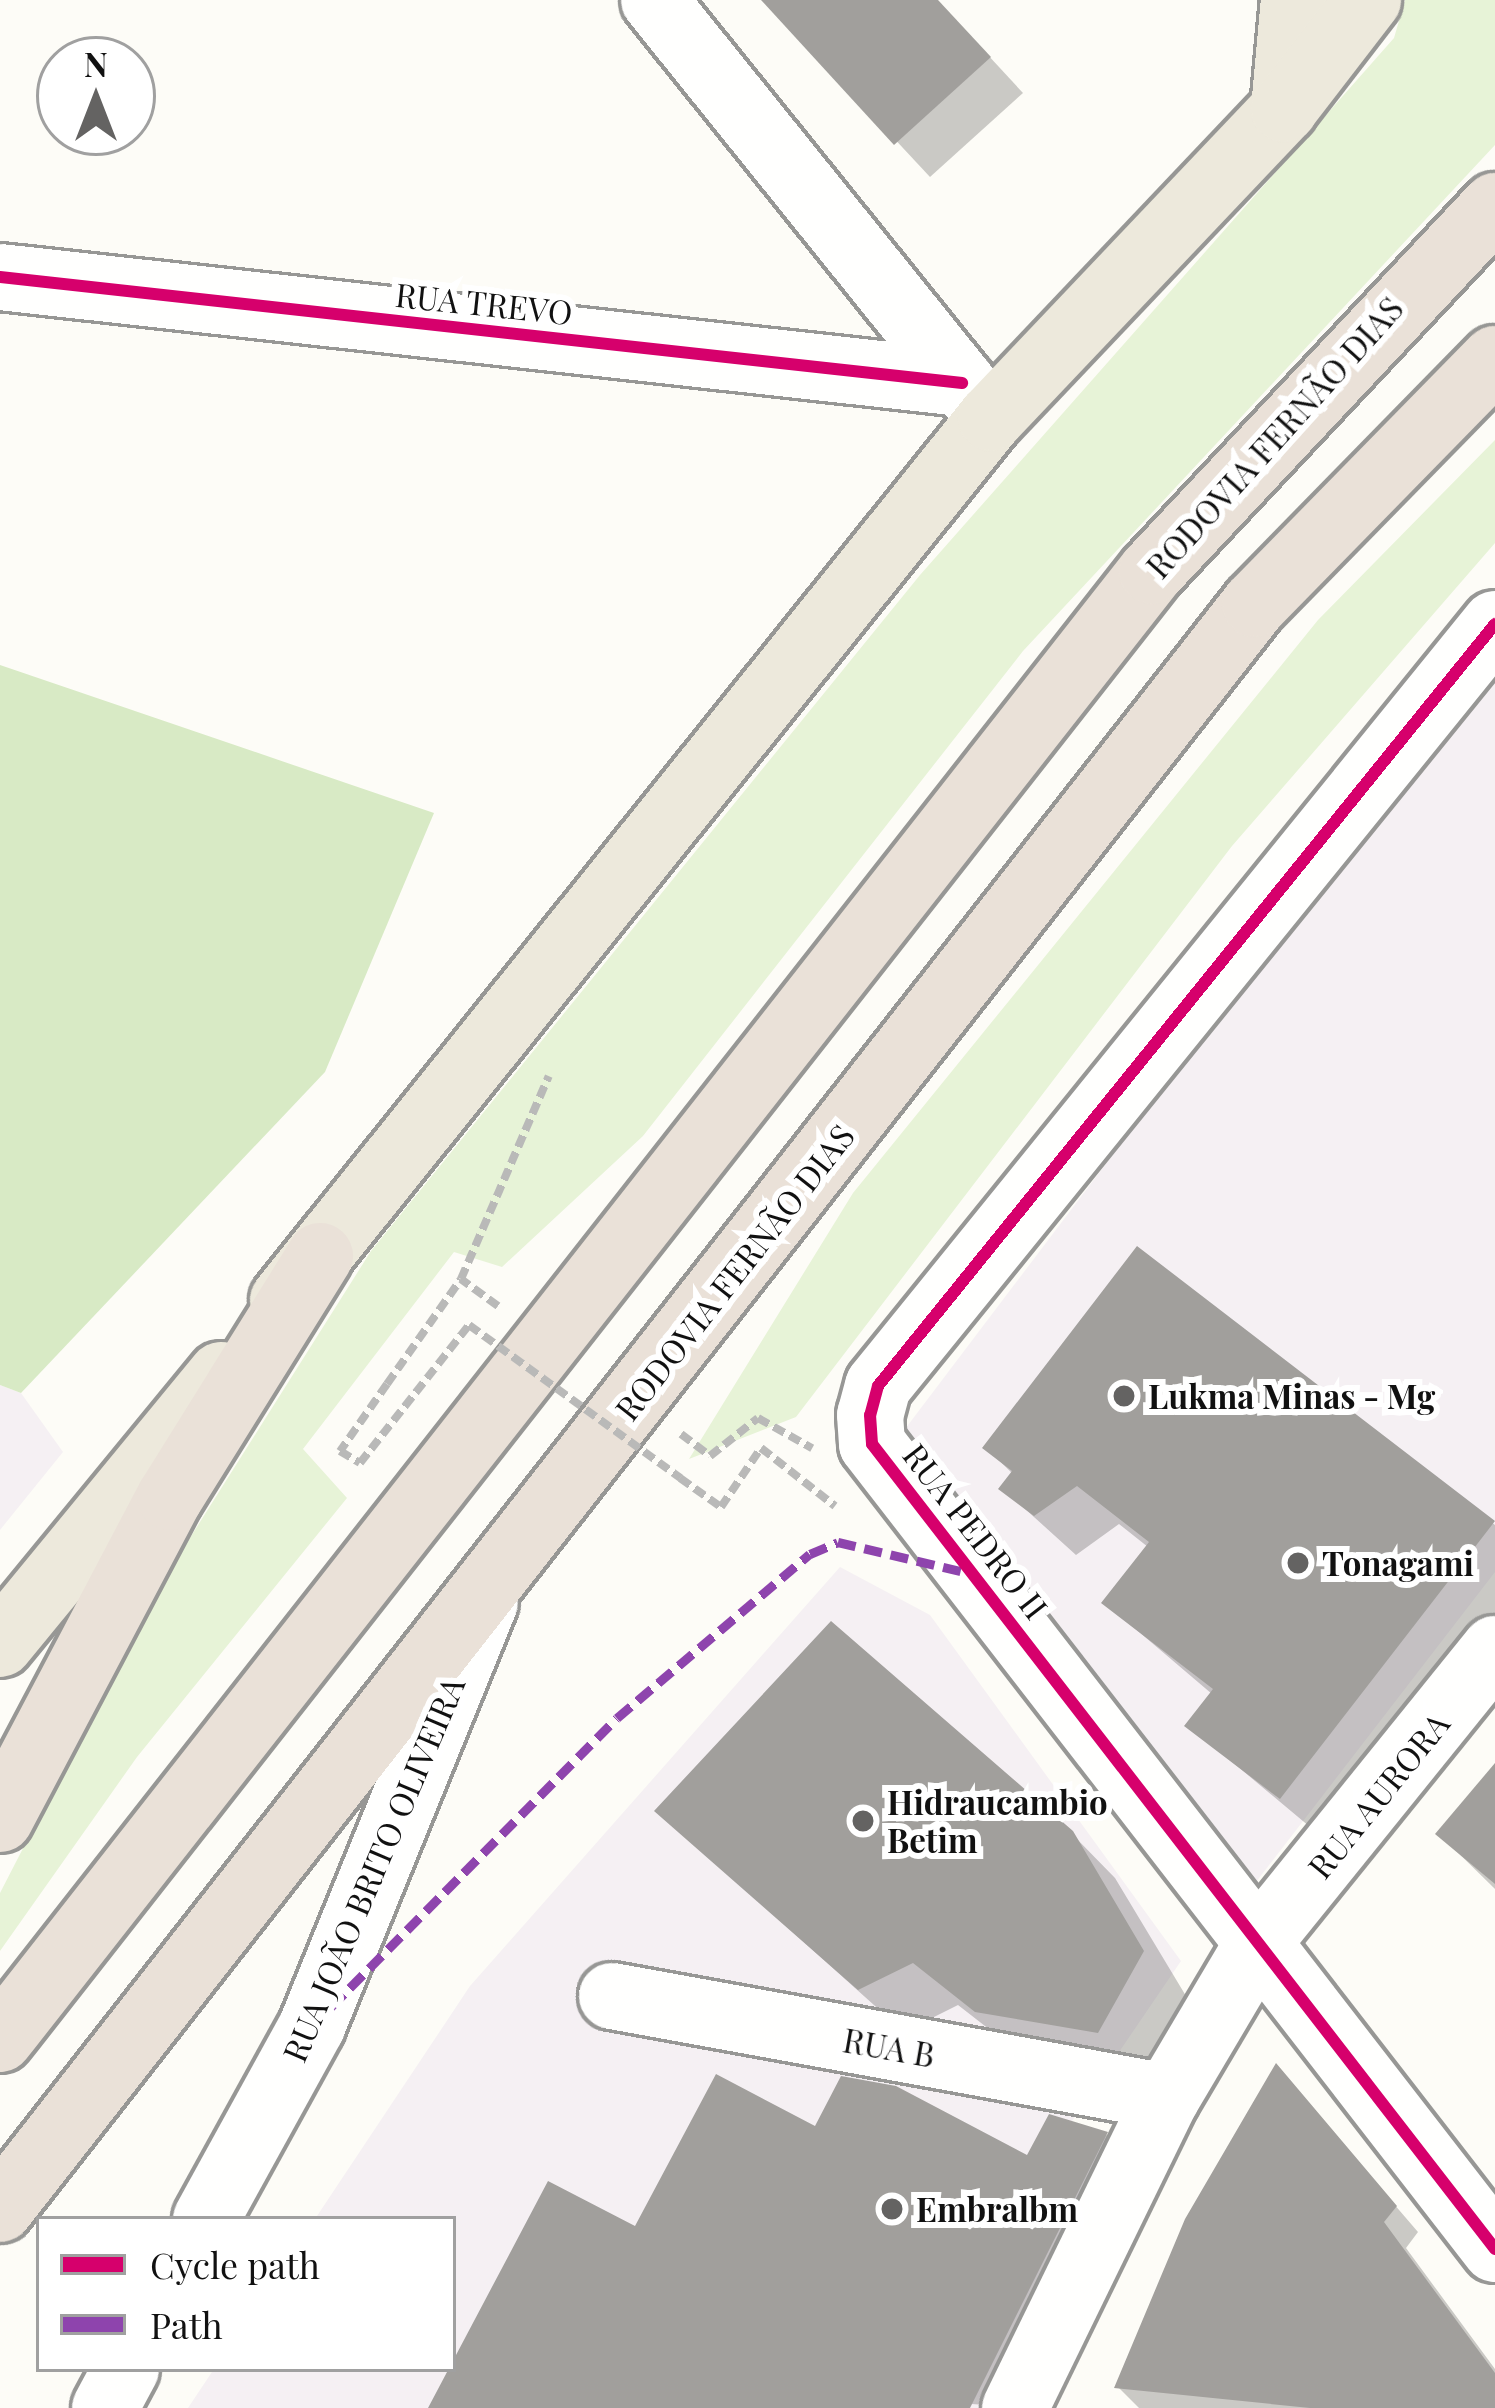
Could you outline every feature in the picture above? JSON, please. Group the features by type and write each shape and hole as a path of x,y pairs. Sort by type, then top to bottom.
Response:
{"highway":[{"name":"RODOVIA FERNÃO DIAS","path":"0,2039 1152,571 1495,206"},
{"name":"RODOVIA FERNÃO DIAS","path":"0,2209 1256,604 1495,359"},
{"path":"0,1819 170,1497 320,1256"}],"main road":[{"path":"1284,109 1294,0"},
{"path":"0,1644 320,1256 976,400 1284,109 1368,0"}],"street":[{"path":"654,0 976,400"},
{"name":"RUA TREVO","path":"0,277 976,400"},
{"name":"RUA PEDRO II","path":"1495,624 878,1386 870,1415 872,1444 1495,2249"},
{"name":"RUA JOÃO BRITO OLIVEIRA","path":"208,2216 312,2026 496,1577"},
{"name":"RUA AURORA","path":"1016,2408 1167,2097 1260,1940 1495,1649"},
{"name":"RUA B","path":"612,1996 1167,2097"},
{"path":"105,2408 124,2372"}],"path":[{"path":"554,1050 461,1279 340,1451 360,1463 469,1325 721,1507 761,1448 852,1520"},
{"path":"461,1279 547,1342"},
{"path":"635,1398 710,1456 758,1418 826,1457"}],"shaded area":[{"path":"1495,650 1495,1572 1236,1908 899,1437"},
{"path":"0,1385 21,1393 63,1452 0,1530"},
{"path":"840,1567 930,1615 1181,1961 1070,2124 1121,2144 979,2408 188,2408 212,2372 456,2372 456,2216 317,2216 470,1986"}],"green space":[{"path":"1405,0 1495,0 1495,145 1023,651 643,1136 502,1267 454,1252 303,1449 347,1498 137,1757 0,1951 0,1893 152,1598 371,1251 920,575 1394,38"},
{"path":"1495,440 1495,543 1232,846 796,1417 689,1459 853,1193 1318,620"},
{"path":"0,665 434,813 325,1072 21,1393 0,1385"}],"building":[{"path":"761,0 938,0 991,57 894,145"},
{"name":"Tonagami","path":"1137,1246 1495,1521 1280,1799 1184,1726 1213,1689 1101,1603 1149,1542 1077,1486 1034,1516 998,1489 1012,1471 982,1448"},
{"name":"Hidraucambio Betim","path":"831,1621 1073,1831 1144,1951 1098,2033 975,2012 913,1963 858,1990 654,1811"},
{"path":"1495,1763 1495,1884 1435,1834"},
{"path":"1276,2063 1397,2206 1384,2222 1495,2373 1495,2408 1310,2408 1114,2388 1185,2219"},
{"name":"Embralbm","path":"716,2074 815,2126 841,2076 896,2086 1027,2155 1049,2114 1108,2132 970,2408 428,2408 447,2372 456,2372 456,2355 548,2181 635,2226"}],"marked path":[{"path":"312,2026 617,1718 810,1554 838,1542 969,1573"}],"cycle path":[{"path":"0,277 962,383"},
{"path":"1495,624 878,1386 870,1415 872,1444 1495,2249"}],"place":[{"name":"Lukma Minas - Mg","path":"1124,1396"},
{"name":"Tonagami","path":"1298,1563"},
{"name":"Hidraucambio Betim","path":"863,1821"},
{"name":"Embralbm","path":"892,2209"}]}
